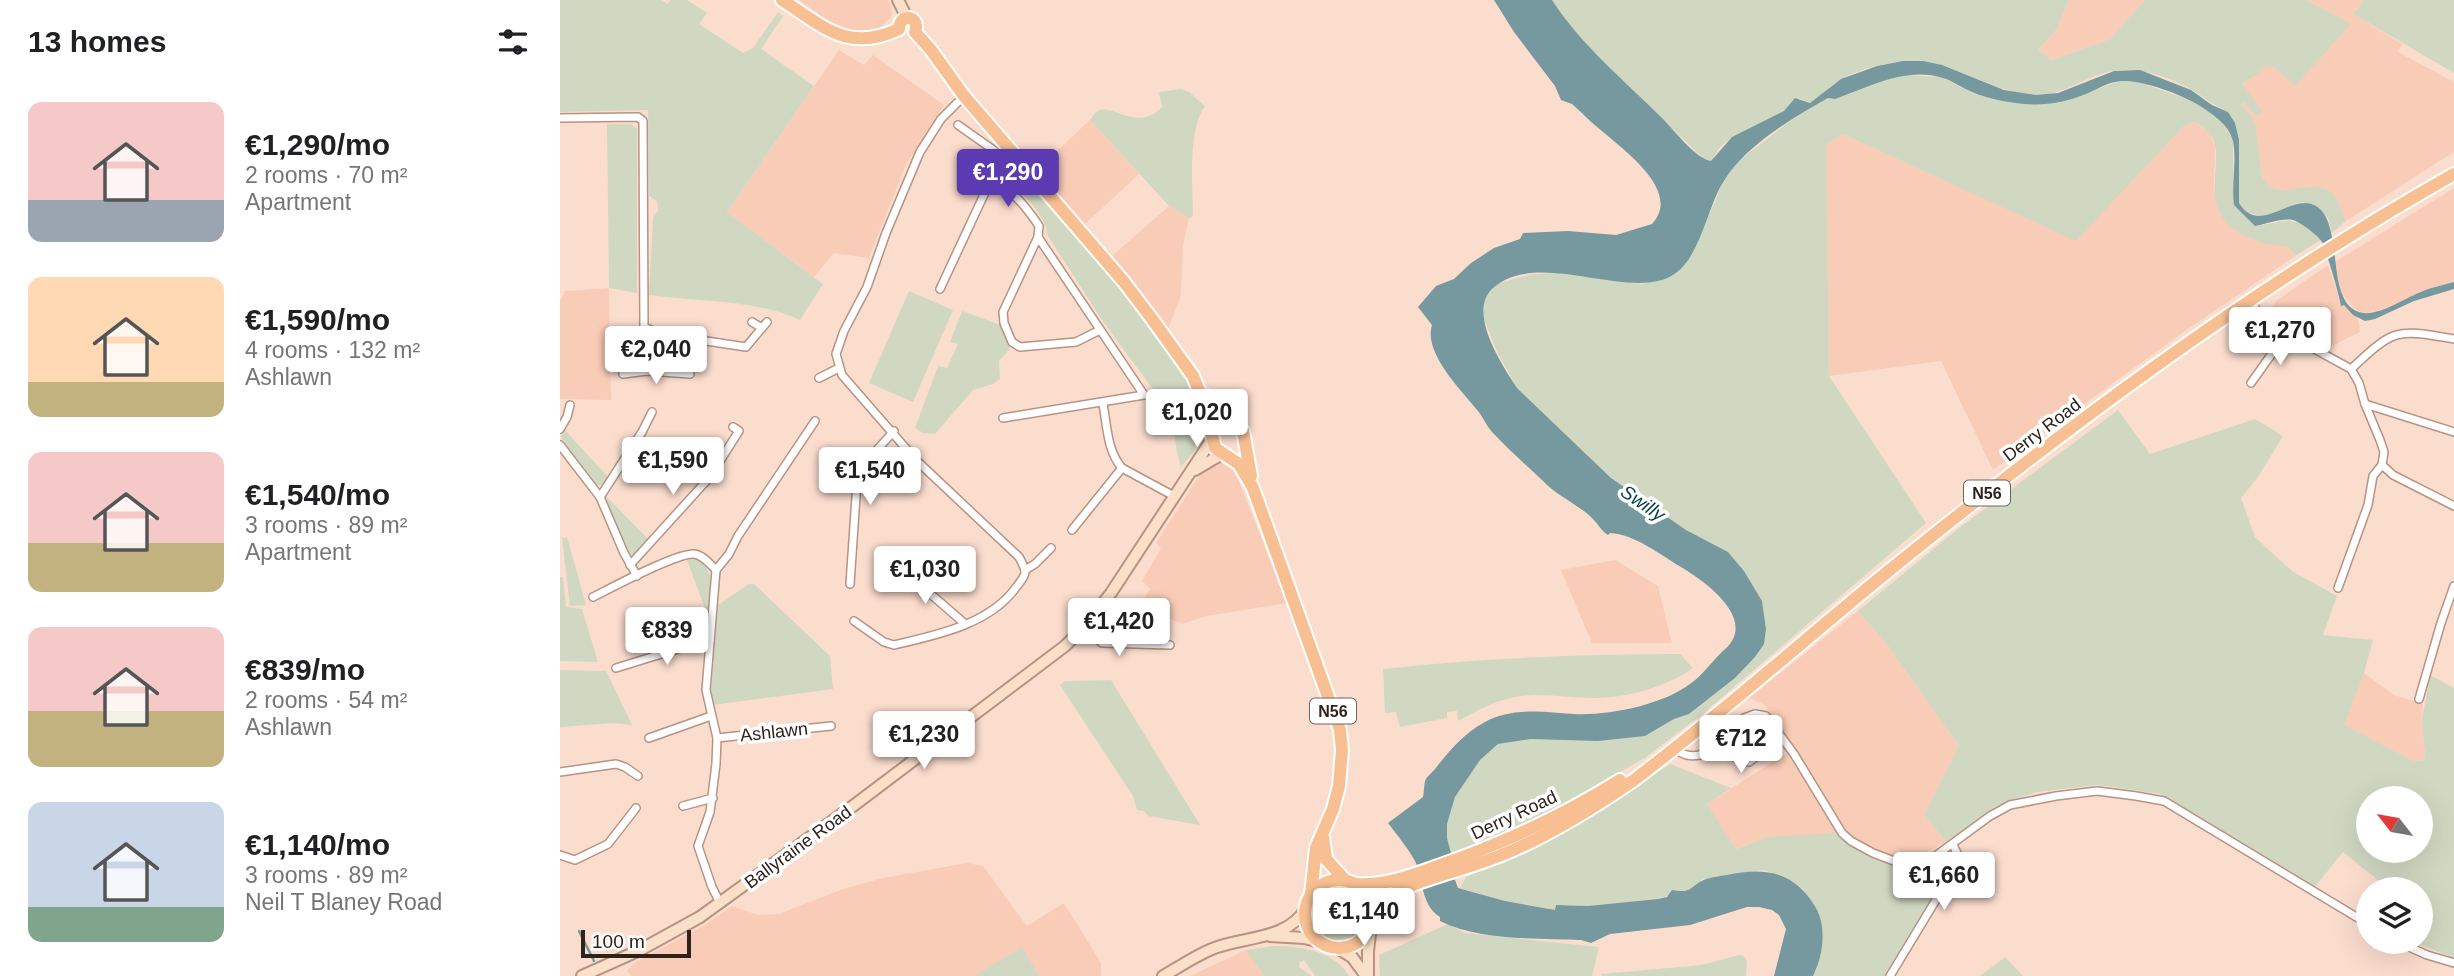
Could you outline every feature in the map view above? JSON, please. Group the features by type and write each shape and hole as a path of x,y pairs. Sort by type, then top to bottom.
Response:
{"main road":[{"path":"782,0 835,33 855,40 872,40 899,29"},
{"path":"898,0 906,18 901,20 899,29"},
{"name":"N56","path":"906,18 917,23 915,32 1005,152 1124,282 1203,387 1220,414 1241,428 1253,488 1340,730 1342,759 1339,786 1315,852 1311,895 1306,908"},
{"path":"899,29 905,35 911,36 915,32"},
{"name":"Derry Road","path":"1350,882 1413,880 1465,862 1556,816 1674,748 1994,487 2249,300 2454,174"},
{"name":"N56","path":"1193,376 1206,408 1215,448 1239,464 1253,488"},
{"path":"1212,437 1218,426 1231,423"},
{"name":"Ballyraine Road","path":"582,976 682,929 842,814 1040,665 1083,628 1111,593 1212,437"},
{"path":"1189,474 1224,454 1238,452 1244,439"},
{"path":"1323,833 1326,859 1369,897 1372,920 1367,976"},
{"name":"Derry Road","path":"1372,920 1391,895 1413,880"},
{"name":"N56","path":"1311,895 1327,882 1350,882"},
{"path":"1165,976 1212,949 1263,936 1291,924 1306,908"},
{"path":"1306,908 1307,925 1321,942"},
{"name":"N56","path":"1337,948 1355,944 1365,936 1372,920"},
{"path":"1263,936 1297,938 1337,948 1352,957 1367,976"}],"street":[{"path":"854,621 884,642 894,645 986,616 1012,594 1025,570 1019,557 926,470 894,431 855,391 839,368 836,354 839,341 867,288 886,233 920,152 941,119 964,96"},
{"path":"560,118 638,117 643,121 644,327 647,371"},
{"path":"940,289 1005,152 958,125"},
{"path":"991,178 1004,186 1039,226 1038,237 1003,312 1004,323 1012,342 1020,347 1076,342 1100,330"},
{"path":"1003,418 1103,404 1144,395 1038,237"},
{"path":"2249,300 2267,323 2351,369 2359,383 2384,452 2382,465 2373,476 2368,505 2338,587"},
{"path":"644,327 681,343 700,340 746,347 767,321"},
{"path":"752,322 762,328"},
{"path":"2251,383 2286,334"},
{"path":"2351,369 2381,342 2396,334 2424,334 2454,339"},
{"path":"819,378 839,368"},
{"path":"622,374 686,370"},
{"path":"1103,404 1113,454 1122,468 1174,496"},
{"path":"2365,404 2454,432"},
{"path":"560,429 570,405"},
{"path":"600,497 652,412"},
{"path":"593,597 657,566 692,554 704,558 716,570 814,421"},
{"path":"630,565 709,478 739,431 733,427"},
{"path":"850,584 857,482 865,463 894,431"},
{"path":"560,445 600,497 637,576"},
{"path":"2382,465 2393,475 2454,506"},
{"path":"1072,530 1122,468"},
{"path":"1025,570 1051,548"},
{"name":"Ashlawn","path":"716,570 706,690 717,738 713,798 707,825 698,846 720,903"},
{"path":"903,570 964,624"},
{"path":"2419,699 2454,586"},
{"path":"1083,628 1102,643 1170,645"},
{"path":"616,668 709,639"},
{"path":"1674,748 1692,757 1700,755 1744,718 1755,714 1766,716 1794,754 1842,833 1851,841 1894,861 1911,863 1923,862 1953,845 2000,809 2024,802 2097,791 2164,801 2356,917"},
{"path":"649,738 711,716"},
{"name":"Ashlawn","path":"717,738 831,726"},
{"path":"1713,744 1740,760 1749,762 1766,749"},
{"path":"560,772 616,764 638,776"},
{"path":"683,806 713,798"},
{"path":"560,855 575,860 604,848 636,808"},
{"path":"1890,976 1954,870 1958,855 1953,845"},
{"path":"2425,954 2454,964"}],"shaded area":[{"path":"799,0 888,0 892,8 891,17 879,29 856,33 840,29"},
{"path":"2069,0 2145,0 2110,39 2052,60 2038,50 2056,30"},
{"path":"2307,0 2364,0 2353,14 2402,44 2398,52 2454,82 2454,152 2346,221 2334,195 2275,191 2266,185 2262,177 2253,118 2241,104 2244,102 2254,114 2259,114 2261,112 2242,83 2254,77 2266,65 2272,66 2295,85 2350,24"},
{"path":"839,50 864,65 873,55 944,105 905,167 869,258 834,253 814,277 727,212"},
{"path":"1090,120 1139,174 1085,224 1037,170"},
{"path":"2195,122 2210,133 2215,147 2214,190 2219,212 2252,239 2289,247 2295,256 2185,331 1993,470 1941,361 1829,376 1825,145 1843,134 2076,240 2183,127"},
{"path":"2454,188 2454,282 2422,291 2376,311 2363,313 2354,308 2342,294 2335,262"},
{"path":"1169,206 1189,218 1183,245 1181,296 1168,329 1112,256"},
{"path":"2328,265 2341,305 2358,319 2360,332 2324,350 2273,319 2272,310 2276,301"},
{"path":"609,288 611,400 560,399 560,301 565,291"},
{"path":"1220,462 1232,469 1238,479 1287,603 1206,616 1183,624 1138,607 1150,589 1142,581 1161,548 1156,543 1203,470"},
{"path":"1615,560 1658,586 1672,643 1592,643 1561,570"},
{"path":"1858,611 1886,643 1959,746 1924,815 1946,842 1921,855 1891,856 1846,832 1767,837 1735,849 1707,804 1793,749 1765,705 1749,698"},
{"path":"2364,673 2394,695 2423,704 2425,760 2414,761 2343,725"},
{"path":"967,863 983,866 1027,926 1064,903 1101,963 1101,976 631,976 627,970 636,962 706,924 732,906 758,915 779,914 843,889 883,878"},
{"path":"1246,950 1264,976 1190,976"}],"green space":[{"path":"560,0 661,0 668,4 671,0 687,0 707,13 699,24 743,53 753,48 778,12 783,16 761,49 814,86 727,212 823,284 800,320 764,308 649,295 653,218 658,210 657,201 649,196 648,110 560,112"},
{"path":"1552,0 2069,0 2056,30 2038,50 2052,60 2110,39 2145,0 2307,0 2351,24 2295,86 2272,66 2266,66 2242,83 2262,112 2259,115 2254,114 2244,102 2241,104 2253,118 2262,177 2269,185 2286,190 2316,187 2325,189 2336,198 2346,221 2332,233 2328,218 2303,202 2269,215 2252,214 2245,210 2239,203 2239,140 2228,112 2169,79 2132,70 2107,72 2058,92 2034,95 1999,87 1930,63 1890,63 1851,74 1810,103 1799,98 1784,111 1732,137 1721,146 1711,161 1705,160 1601,60"},
{"path":"2364,0 2454,0 2454,73 2353,14"},
{"path":"1904,75 1941,77 1973,93 1995,100 2024,104 2058,103 2120,81 2136,81 2181,97 2218,117 2233,138 2233,197 2255,226 2284,221 2297,222 2321,240 2295,256 2289,247 2256,241 2232,228 2221,215 2216,201 2214,143 2207,131 2195,122 2183,127 2076,241 1843,134 1826,145 1829,376 1926,523 1700,716 1646,757 1532,823 1469,849 1451,853 1447,824 1455,797 1480,760 1498,744 1531,739 1645,736 1674,719 1689,714 1735,678 1755,657 1766,629 1762,601 1744,571 1728,552 1686,530 1611,478 1518,389 1498,354 1482,315 1486,295 1499,283 1533,274 1559,273 1642,284 1676,274 1687,262 1722,184 1736,163 1789,122 1828,98 1835,99 1877,82"},
{"path":"1181,89 1189,92 1205,106 1199,117 1193,144 1193,216 1189,218 1169,206 1090,120 1097,112 1104,110 1134,118 1153,114 1162,107 1159,92"},
{"path":"607,124 631,124 637,129 637,293 609,288"},
{"path":"1007,164 1015,169 1123,291 1170,350 1199,399 1204,432 1199,446 1181,467 1172,422 1166,407 1102,320 1048,236 1036,209 998,174"},
{"path":"909,291 953,310 913,402 869,383"},
{"path":"962,311 1001,325 1010,349 999,361 1000,379 973,390 935,434 923,433 915,428 938,366 947,368 958,344 950,342"},
{"path":"2118,410 2150,454 2255,419 2283,436 2258,477 2241,498 2255,537 2293,572 2337,596 2323,635 2373,640 2364,673 2344,725 2414,761 2425,760 2422,719 2430,675 2454,688 2454,958 2433,950 2433,877 2374,877 2357,863 2433,863 2433,786 2356,786 2356,862 2343,852 2314,888 2161,794 2097,785 2037,792 1995,806 1946,842 1924,815 1959,746 1886,643 1858,611 1959,528"},
{"path":"564,429 608,477 602,485 596,485 564,443 561,436"},
{"path":"607,497 648,539 633,555 627,553 606,503"},
{"path":"567,537 586,605 570,606 562,538"},
{"path":"697,559 704,564 710,577 708,617 687,560"},
{"path":"560,577 563,577 566,607 582,609 598,662 560,661"},
{"path":"749,584 754,584 830,656 833,689 713,705 711,692 718,605"},
{"path":"1680,654 1693,668 1670,681 1632,694 1592,698 1522,696 1495,703 1458,721 1457,711 1447,712 1447,718 1400,727 1396,712 1385,713 1383,669 1531,657"},
{"path":"560,670 606,671 632,725 613,723 560,727"},
{"path":"1111,680 1200,825 1148,816 1144,811 1137,810 1133,796 1060,685 1065,681"},
{"path":"1670,764 1731,788 1707,804 1736,849 1767,837 1837,833 1865,854 1890,863 1915,867 1931,863 1949,850 1952,856 1949,869 1886,976 1813,976 1822,943 1819,913 1803,889 1764,870 1703,879 1696,887 1658,899 1588,906 1556,905 1556,910 1505,901 1460,888 1466,877 1566,830"},
{"path":"1343,886 1355,891 1363,899 1367,909 1363,929 1356,937 1346,941 1334,941 1323,936 1316,929 1313,920 1316,901 1322,893","holes":["1343,898 1353,904 1356,916 1350,926 1338,929 1327,923 1324,911 1331,901"]},
{"path":"1448,924 1465,933 1599,947 1592,976 1380,976 1379,955"},
{"path":"1272,946 1304,948 1326,955 1343,967 1349,976 1315,976 1304,960 1299,967 1312,976 1264,976 1246,950"},
{"path":"1022,947 1039,976 974,976"},
{"path":"1744,956 1747,962 1746,976 1601,976 1702,965"},
{"path":"2005,957 2023,976 1980,976"}],"water":[{"name":"Swilly","path":"1494,0 1552,0 1604,62 1692,150 1711,161 1732,137 1784,111 1795,98 1810,103 1841,79 1877,66 1903,61 1923,61 1942,65 2004,90 2036,95 2058,93 2114,71 2140,70 2191,90 2212,105 2228,112 2235,123 2239,140 2239,203 2247,212 2257,216 2267,215 2307,203 2316,206 2325,216 2330,229 2338,281 2343,296 2351,307 2363,313 2370,313 2423,291 2454,282 2454,289 2414,301 2375,319 2365,321 2353,315 2344,305 2341,306 2320,239 2293,220 2279,220 2255,226 2234,205 2234,149 2228,129 2203,107 2168,91 2150,85 2121,81 2063,101 2024,104 1984,97 1943,78 1916,75 1874,84 1835,99 1828,98 1755,146 1731,170 1722,184 1691,256 1676,273 1658,281 1635,283 1559,273 1534,273 1511,277 1492,289 1485,299 1485,325 1497,354 1518,389 1611,478 1686,530 1728,552 1744,571 1762,601 1766,629 1764,644 1735,678 1689,714 1674,719 1645,736 1598,741 1531,739 1498,744 1480,760 1455,797 1447,824 1451,853 1446,856 1458,888 1505,901 1555,910 1556,905 1588,906 1658,899 1667,897 1672,890 1688,890 1706,879 1766,872 1789,879 1799,886 1816,908 1823,933 1819,960 1813,976 1774,976 1786,929 1779,915 1759,907 1747,907 1690,925 1610,934 1591,943 1581,940 1491,935 1456,927 1440,921 1440,917 1429,905 1415,861 1388,823 1423,797 1427,778 1457,743 1485,722 1517,712 1587,714 1618,711 1665,698 1699,676 1733,638 1736,626 1725,603 1703,582 1638,541 1619,534 1608,535 1590,516 1548,486 1491,430 1446,371 1433,347 1432,325 1418,307 1436,286 1454,279 1471,263 1494,248 1520,239 1523,233 1568,231 1616,235 1652,224 1660,209 1659,194 1652,179 1572,104 1561,100 1555,86 1514,32"}],"waterway":[{"path":"579,931 594,961"}]}
